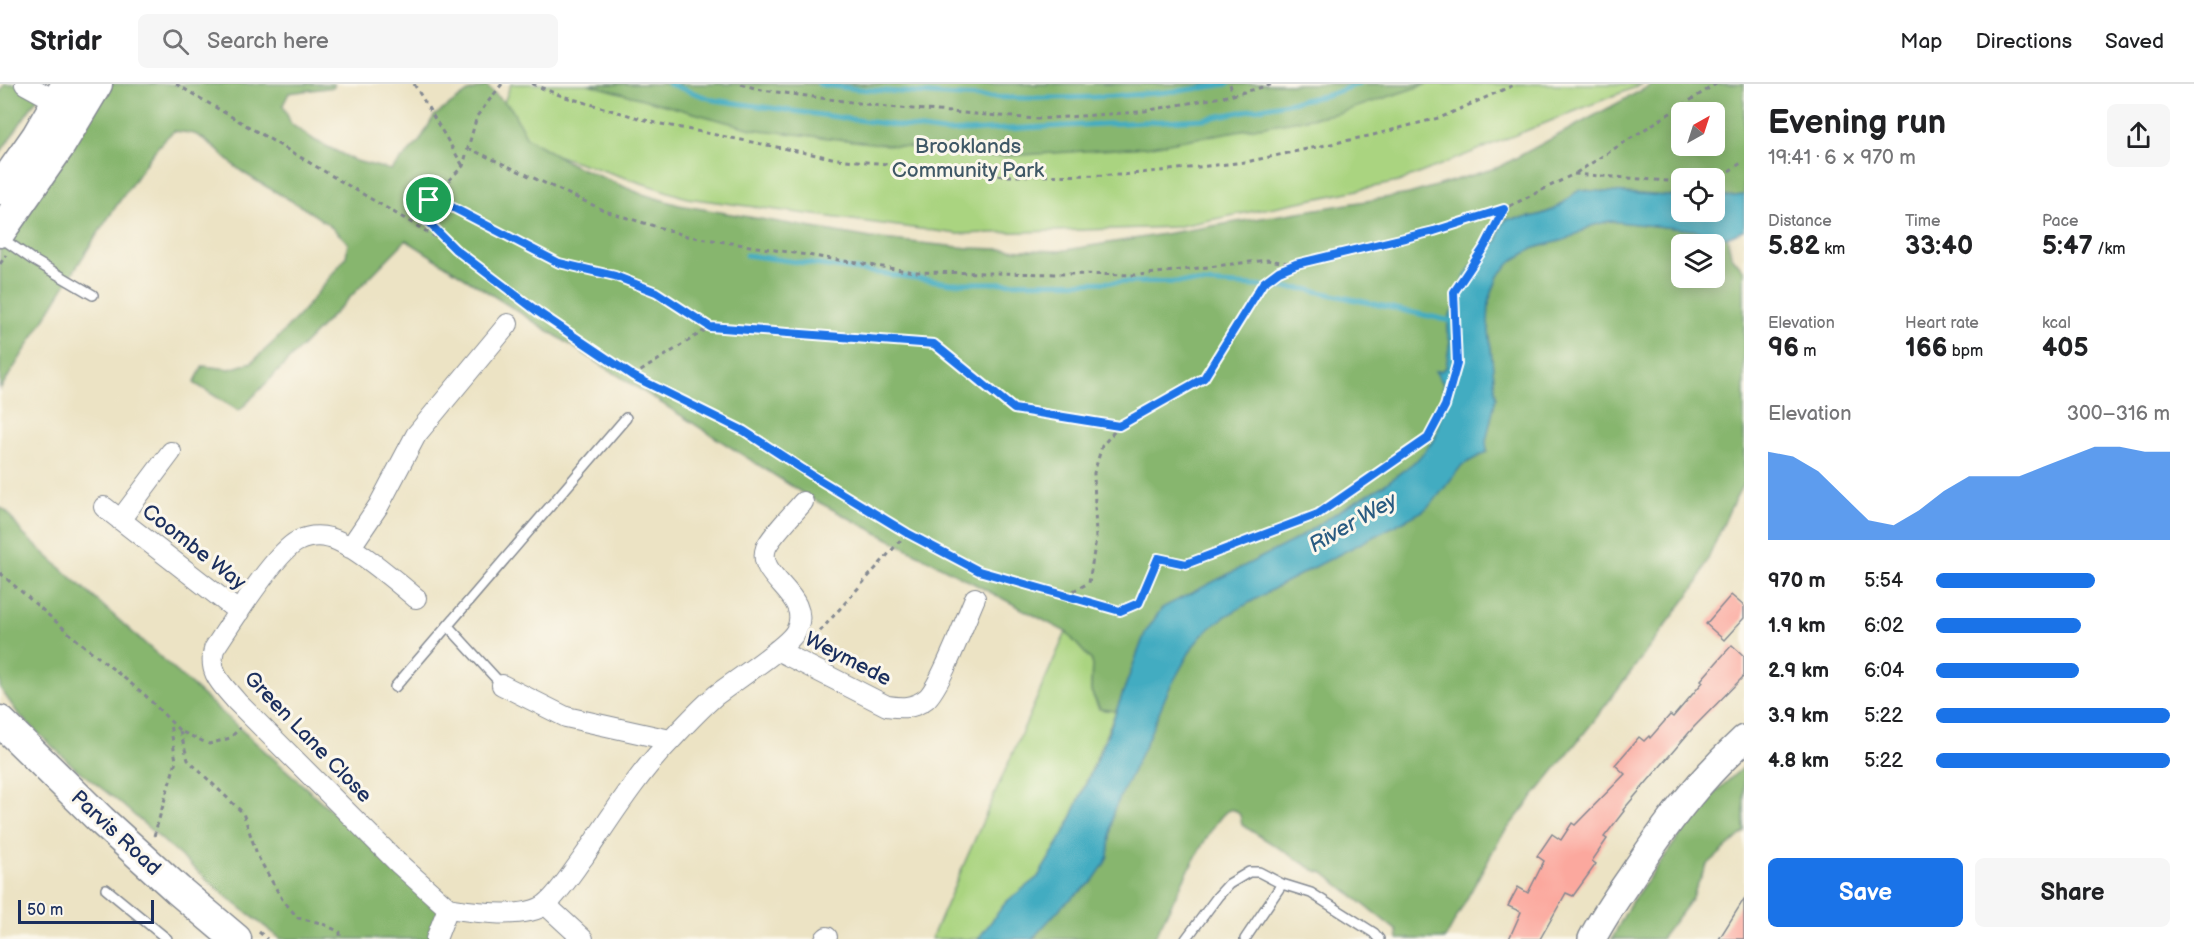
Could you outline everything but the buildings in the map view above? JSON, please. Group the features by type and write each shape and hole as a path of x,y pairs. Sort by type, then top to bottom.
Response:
{"main road":[{"path":"0,232 58,147 97,84"},
{"path":"0,189 37,136 62,92"},
{"name":"Parvis Road","path":"0,721 101,820 178,890 244,932"},
{"path":"1592,939 1656,837 1688,795 1744,739"}],"street":[{"path":"25,84 62,92"},
{"path":"350,548 379,505 416,435 508,324"},
{"name":"Coombe Way","path":"120,520 171,452"},
{"name":"Weymede","path":"546,905 670,740 713,698 786,654 796,633 800,614 792,596 772,574 764,559 766,547 803,502"},
{"name":"Coombe Way","path":"104,507 239,612"},
{"name":"Green Lane Close","path":"416,598 350,548 331,538 313,536 297,541 280,555 214,649 211,662 215,675 251,717 398,863 448,908"},
{"name":"Weymede","path":"786,654 887,706 905,709 927,699 941,675 975,598"},
{"path":"502,686 566,717 670,740"},
{"path":"436,939 448,908 517,914 546,905 583,939"}],"lane":[{"path":"0,237 33,260 93,295"},
{"path":"395,687 626,418"},
{"path":"448,626 502,686"},
{"path":"1186,939 1218,896 1249,872 1259,873 1282,884 1311,893 1374,933 1379,939"},
{"path":"1245,939 1282,884"},
{"path":"106,889 167,939"}],"path":[{"path":"176,84 455,249 538,312 633,376 744,431 907,533 979,571 1120,611 1139,603 1158,558 1186,564 1318,514 1428,438 1445,406 1457,364 1454,292 1485,246 1504,209"},
{"path":"414,84 463,166"},
{"path":"455,249 426,220 429,200 463,166 477,116 502,84"},
{"path":"741,84 762,90 888,107 1037,119 1138,112 1233,95 1274,84"},
{"path":"1230,84 1233,95"},
{"path":"532,85 656,123 837,159 1018,176 1121,175 1246,162 1373,135 1442,117 1516,84"},
{"path":"1063,596 1089,583 1096,539 1094,473 1102,446 1119,426 1204,378 1262,285 1279,271 1296,264 1434,231 1504,209 1575,174 1716,84"},
{"path":"468,148 608,212 687,236 914,272 1139,276 1267,260 1296,264"},
{"path":"1725,174 1744,161"},
{"path":"1575,174 1671,181"},
{"path":"429,200 446,204 559,263 615,276 656,292 710,327 934,344 1014,409 1119,426"},
{"path":"633,376 710,327"},
{"path":"814,484 818,479"},
{"path":"786,654 907,533"},
{"path":"0,573 76,640 144,694 180,731 209,744 230,738 251,717"},
{"path":"152,840 176,761 170,722"},
{"path":"180,731 188,760 243,813 258,856 282,899 298,918 321,923 340,932 340,939"},
{"path":"244,932 267,939"}],"green space":[{"path":"5,84 47,84 0,153 0,92"},
{"path":"105,84 334,84 334,87 289,93 283,105 291,124 316,141 356,161 391,170 419,142 434,116 468,92 486,86 511,108 527,138 573,165 639,193 679,205 871,238 969,248 1060,251 1409,194 1499,167 1653,84 1744,84 1744,195 1725,197 1725,168 1671,168 1671,196 1581,190 1546,213 1526,218 1507,219 1501,225 1498,240 1474,262 1457,305 1450,315 1447,331 1450,341 1446,368 1436,371 1443,383 1444,402 1435,439 1430,447 1384,485 1295,540 1162,608 1145,633 1116,711 1100,709 1091,691 1092,661 1066,632 807,496 406,240 239,411 194,383 203,366 230,369 252,362 303,311 346,257 348,243 325,222 244,173 197,135 174,131 154,152 93,240 0,389 0,249"},
{"name":"Brooklands Community Park","path":"511,84 1643,84 1398,182 1175,227 958,234 687,198 492,134"},
{"path":"588,84 1427,84 1339,113 1146,147 991,157 752,129"},
{"path":"1609,221 1712,234 1671,234 1671,288 1725,288 1725,237 1727,237 1731,255 1744,271 1744,482 1697,584 1593,722 1500,838 1445,939 1398,939 1397,931 1324,873 1314,870 1242,825 1240,815 1229,810 1221,816 1201,848 1154,939 1032,939 1062,906 1092,882 1105,863 1113,812 1168,691 1193,646 1204,633 1224,617 1282,584 1423,511 1434,501 1462,465 1487,452 1486,441 1496,397 1488,322 1489,301 1498,276 1513,260 1534,248 1567,239 1591,226"},
{"path":"0,507 7,512 23,534 441,909 429,939 281,939 228,898 118,801 74,767 19,715 0,688"},
{"path":"1066,632 1092,661 1091,691 1099,709 1116,711 1065,832 1038,877 1006,902 978,939 931,939"},
{"path":"1744,766 1744,832 1706,866 1691,899 1661,939 1612,939 1630,904 1702,805"}],"water":[{"name":"River Wey","path":"1581,190 1671,196 1671,222 1725,222 1725,197 1744,195 1744,230 1727,237 1725,234 1609,221 1591,226 1567,239 1534,248 1513,260 1498,276 1489,301 1488,322 1496,397 1486,441 1487,452 1462,465 1434,501 1423,511 1282,584 1224,617 1204,633 1193,646 1168,691 1113,812 1108,856 1092,882 1062,906 1032,939 978,939 1006,902 1038,877 1065,832 1106,739 1145,633 1162,608 1295,540 1384,485 1417,460 1435,439 1444,402 1443,383 1435,371 1446,368 1450,341 1447,331 1450,315 1457,305 1465,276 1474,262 1498,240 1501,225 1507,219 1527,218 1546,213 1561,205"}],"waterway":[{"path":"669,84 714,100 944,132 1204,119 1328,95 1358,84"},
{"path":"819,84 914,93 1032,98 1150,94 1228,84"},
{"path":"746,255 951,283 1187,282 1306,289 1456,322"}],"route":[{"path":"429,200 446,204 559,263 615,276 656,292 710,327 934,344 1014,409 1119,426 1204,378 1263,283 1279,271 1296,264 1434,231 1504,209 1485,246 1454,292 1457,364 1445,406 1428,438 1318,514 1186,564 1158,558 1139,603 1120,611 979,571 907,533 744,431 633,376 538,312 455,249 426,220 429,200"}]}
